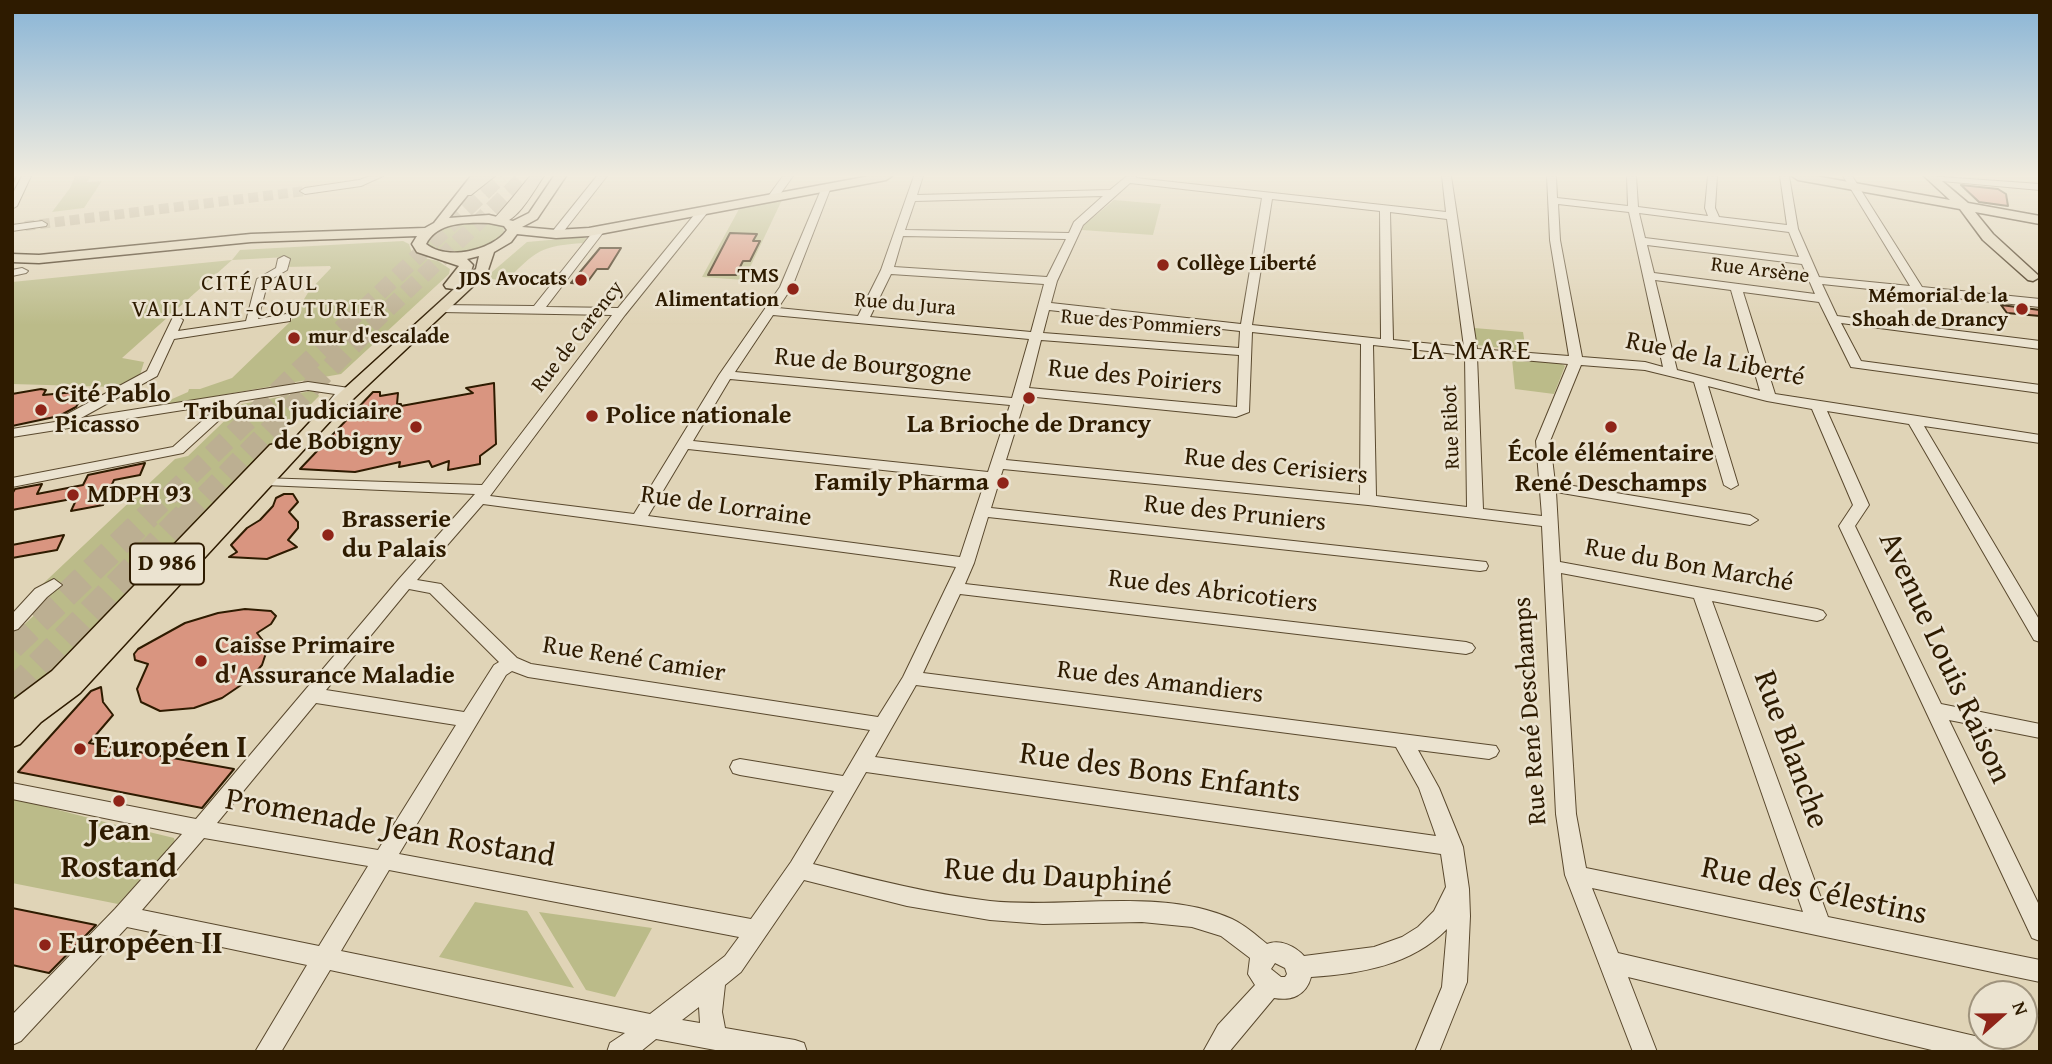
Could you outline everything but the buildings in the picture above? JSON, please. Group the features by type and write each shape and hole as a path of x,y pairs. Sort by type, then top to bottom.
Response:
{"highway":[{"path":"507,226 507,230"}],"main road":[{"path":"435,226 422,249 447,256 488,249 515,226"},
{"path":"15,272 202,248 429,233 449,226"},
{"path":"488,226 556,234 618,226"},
{"path":"1981,226 1988,237 2036,281"},
{"path":"12,258 48,258 261,237 429,233"},
{"name":"D 986","path":"12,738 33,716 72,687 328,413 482,270 488,249"},
{"name":"D 986","path":"12,713 60,677 270,456 465,271 465,262 447,256"}],"street":[{"path":"12,228 30,226"},
{"path":"556,234 563,226"},
{"name":"Rue de Carency","path":"482,494 621,312 692,226"},
{"path":"638,520 726,375 786,287 810,226"},
{"path":"862,320 887,270 901,226"},
{"path":"619,1052 733,964 799,869 911,678 966,563 1019,397 1051,281 1078,226"},
{"path":"1244,352 1263,226"},
{"path":"1385,226 1387,344"},
{"name":"Rue Ribot","path":"1452,226 1471,352 1475,513"},
{"path":"1554,226 1576,360"},
{"path":"1637,226 1671,372"},
{"path":"1767,226 1793,229"},
{"path":"1792,226 1823,299 1856,364 2040,389"},
{"path":"1879,226 1919,290"},
{"path":"538,309 600,230"},
{"path":"898,233 1071,236"},
{"path":"1641,241 1807,261"},
{"path":"251,323 263,279 281,270 284,259"},
{"path":"887,270 1051,281"},
{"name":"Rue Arsène","path":"1650,276 1823,299"},
{"path":"1816,280 2040,303"},
{"path":"1735,287 1767,397"},
{"name":"Rue de la Liberté","path":"1044,306 1387,344 1645,366 1818,407 1914,420 2037,442"},
{"path":"442,308 621,312"},
{"name":"Rue du Jura","path":"771,311 1035,337"},
{"path":"168,336 286,318"},
{"path":"1835,319 2040,345"},
{"path":"52,426 152,373 177,320"},
{"name":"Rue des Pommiers","path":"1035,337 1244,352"},
{"path":"1367,341 1368,500"},
{"name":"Rue des Poiriers","path":"1019,397 1236,412 1244,409 1244,352"},
{"name":"Rue René Deschamps","path":"1576,360 1543,441 1548,486 1566,814 1576,875 1645,1052"},
{"name":"Rue de Bourgogne","path":"726,375 1019,397"},
{"path":"1700,380 1731,485"},
{"path":"12,433 308,386 344,391 328,413"},
{"path":"12,482 178,450 235,398"},
{"name":"Avenue Louis Raison","path":"1818,407 1861,505 1847,526 2040,931"},
{"path":"1914,420 2040,636"},
{"name":"Rue des Cerisiers","path":"685,444 1368,500 1549,522"},
{"name":"Rue de Lorraine","path":"265,481 482,494 638,520 966,563"},
{"path":"1548,486 1750,520"},
{"path":"12,1033 123,916 200,829 482,494"},
{"name":"Rue des Pruniers","path":"984,512 1480,566"},
{"name":"Rue du Bon Marché","path":"1551,566 1817,615"},
{"name":"Rue René Camier","path":"405,583 435,588 511,663 528,670 883,725"},
{"path":"12,625 41,593 54,585"},
{"name":"Rue des Abricotiers","path":"955,588 1466,648"},
{"name":"Rue Blanche","path":"1701,594 1820,927"},
{"path":"267,1052 500,670 511,663"},
{"name":"Rue des Amandiers","path":"911,678 1489,751"},
{"path":"312,695 469,720"},
{"path":"1934,710 2040,731"},
{"path":"1402,740 1432,791 1452,847 1458,887 1459,928 1455,985 1427,1052"},
{"name":"Rue des Bons Enfants","path":"859,764 1452,847"},
{"path":"740,767 847,785"},
{"name":"Promenade Jean Rostand","path":"12,791 200,829 384,860 756,930"},
{"name":"Rue du Dauphiné","path":"799,869 878,891 936,903 1018,913 1166,914 1217,923 1243,937 1264,956"},
{"name":"Rue des Célestins","path":"1576,875 2040,971"},
{"path":"1298,967 1340,965 1380,958 1412,943 1439,923 1458,887"},
{"path":"123,916 654,1027 795,1052"},
{"path":"1275,952 1289,956 1298,967 1298,980 1295,985 1283,989 1270,985 1260,974 1259,968 1264,956 1275,952"},
{"path":"1609,962 1992,1052"},
{"path":"714,980 710,1012 714,1037"},
{"path":"1215,1052 1224,1033 1252,1008 1270,985"}],"green space":[{"path":"451,226 499,226 503,227 505,235 478,250 455,253 444,252 427,244 428,239 439,230"},
{"path":"730,226 770,226 744,280 702,277"},
{"path":"1084,226 1155,226 1153,235 1082,230"},
{"path":"583,237 588,239 584,243 548,248 533,256 506,281 485,278 527,242"},
{"path":"403,241 409,244 413,256 438,261 450,269 449,274 341,374 154,407 188,392 189,389 200,389 232,378 291,321 309,291 331,268 284,267 287,257 232,260 240,250"},
{"path":"232,260 122,358 144,362 140,375 115,387 12,384 12,282"},
{"path":"1474,328 1523,332 1526,351 1477,345"},
{"path":"1512,359 1558,362 1565,366 1554,394 1515,389"},
{"path":"316,390 319,396 29,692 12,699 12,636 43,607 30,596 175,459 188,456 242,404"},
{"path":"12,798 128,828 121,836 137,839 145,831 174,838 175,842 118,904 12,883"},
{"path":"475,902 527,911 574,988 439,957"},
{"path":"539,912 652,928 615,997 586,990"}],"tunnel":[{"path":"345,326 449,226"},
{"path":"371,326 475,226"},
{"path":"147,517 347,325"},
{"path":"184,517 371,326"},
{"path":"12,647 149,515"},
{"path":"12,691 185,515"}],"place":[{"name":"Collège Liberté","path":"1163,265"},
{"name":"JDS Avocats","path":"581,280"},
{"name":"TMS Alimentation","path":"793,289"},
{"name":"Mémorial de la Shoah de Drancy","path":"2022,309"},
{"name":"mur d'escalade","path":"294,338"},
{"name":"La Brioche de Drancy","path":"1029,398"},
{"name":"Cité Pablo Picasso","path":"41,410"},
{"name":"Police nationale","path":"592,416"},
{"name":"Tribunal judiciaire de Bobigny","path":"416,427"},
{"name":"École élémentaire René Deschamps","path":"1611,427"},
{"name":"Family Pharma","path":"1003,483"},
{"name":"MDPH 93","path":"73,495"},
{"name":"Brasserie du Palais","path":"328,535"},
{"name":"Caisse Primaire d'Assurance Maladie","path":"201,661"},
{"name":"Européen I","path":"80,749"},
{"name":"Jean Rostand","path":"119,801"},
{"name":"Européen II","path":"45,945"}],"district":[{"name":"CITÉ PAUL VAILLANT-COUTURIER","path":"260,297"},
{"name":"LA MARE","path":"1472,352"}]}
